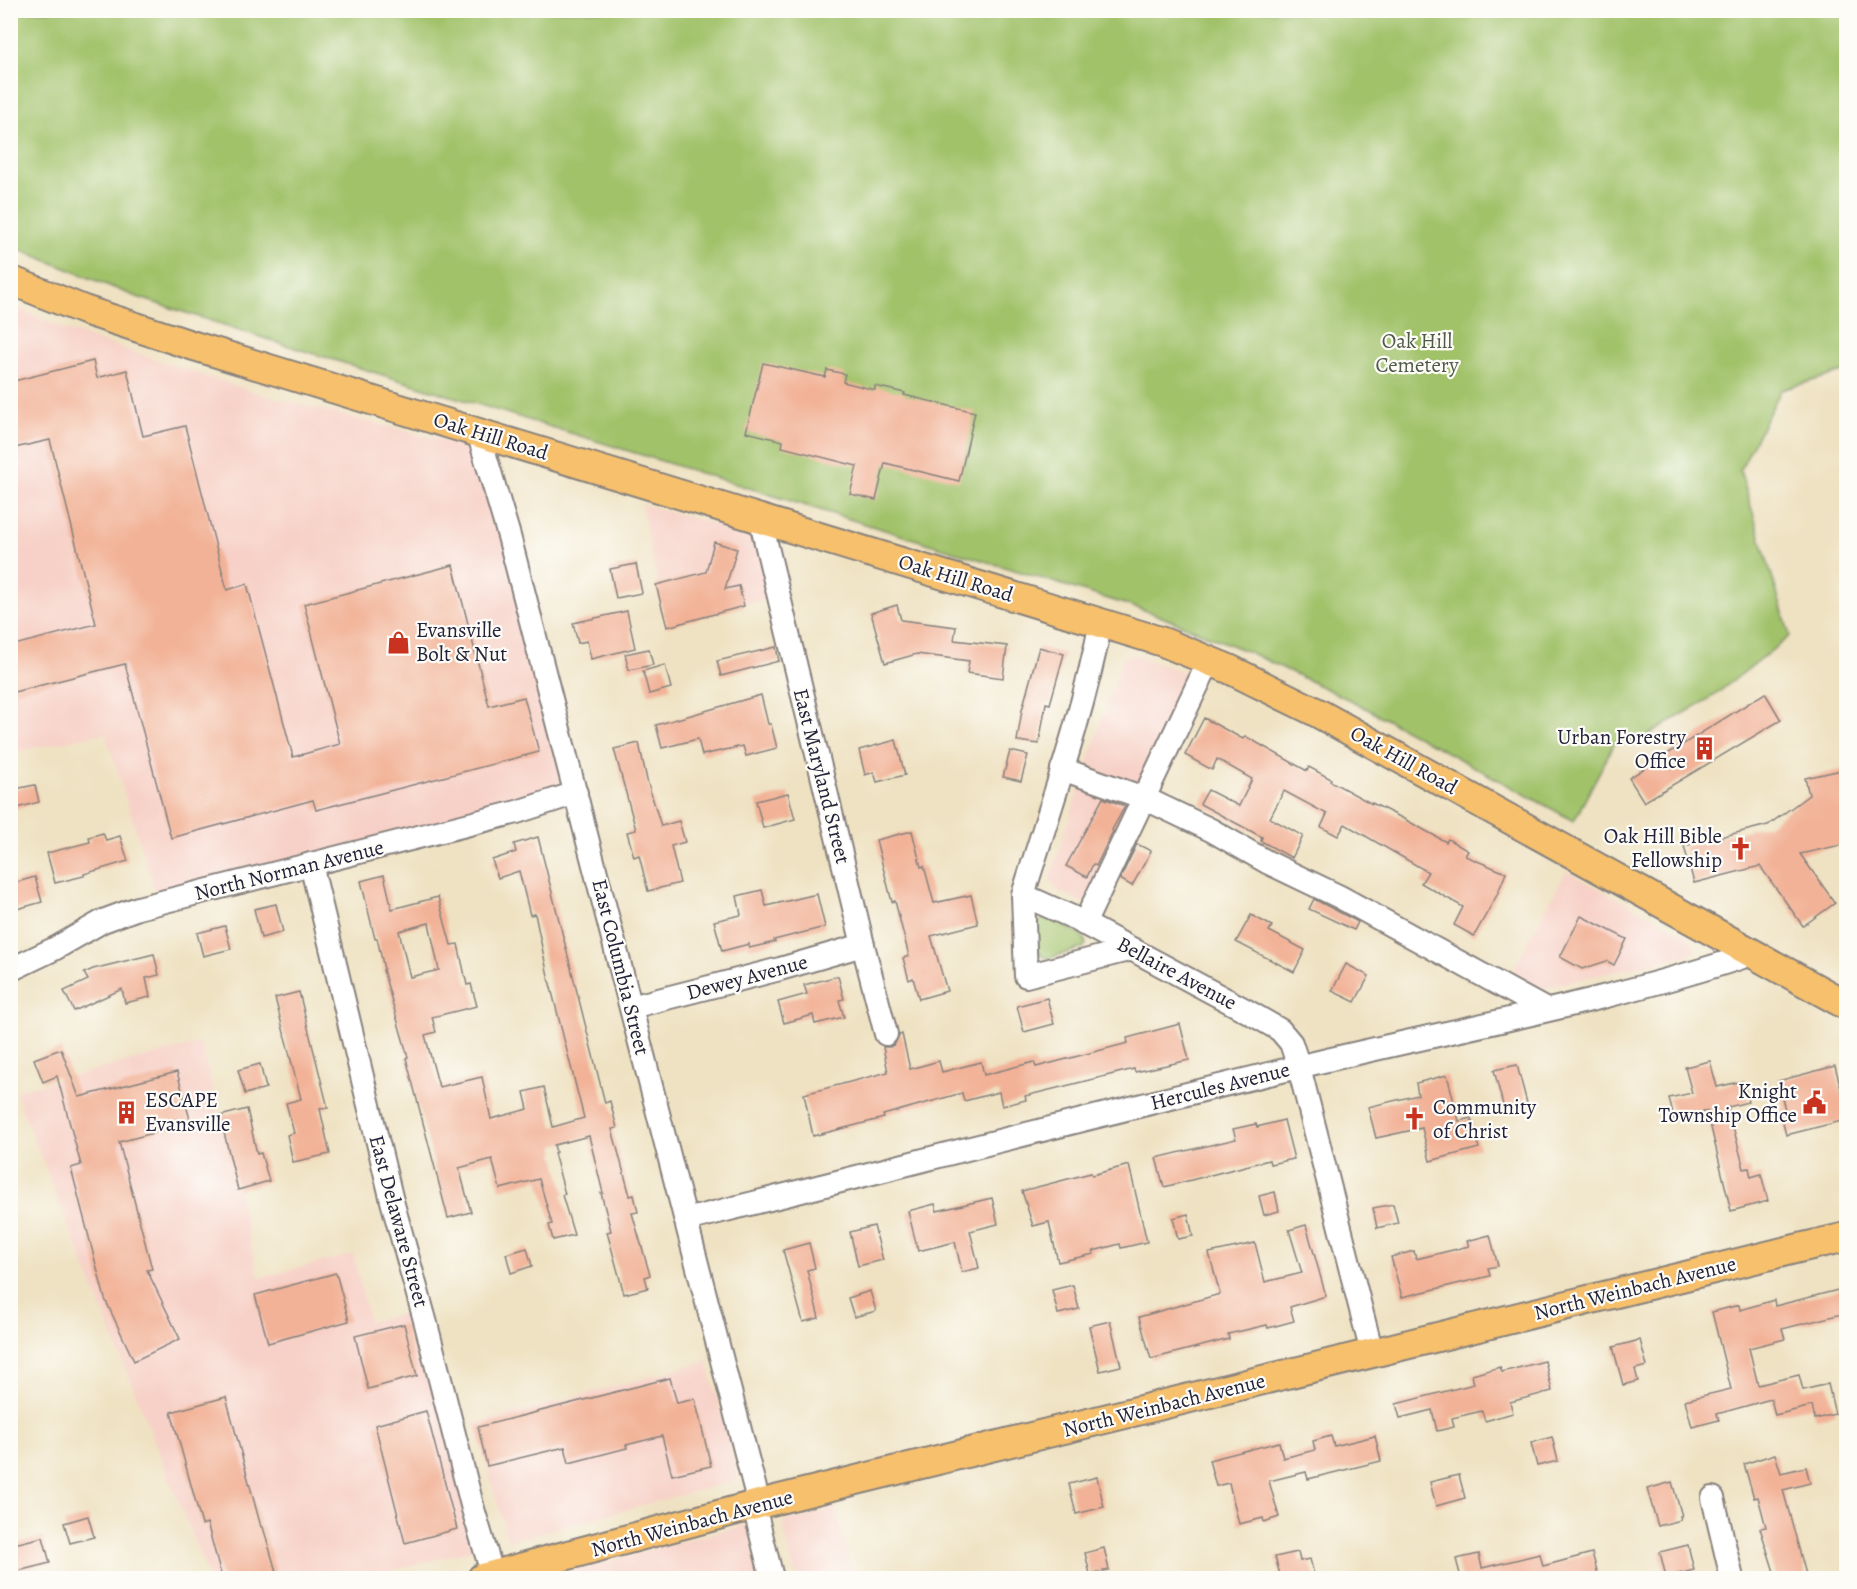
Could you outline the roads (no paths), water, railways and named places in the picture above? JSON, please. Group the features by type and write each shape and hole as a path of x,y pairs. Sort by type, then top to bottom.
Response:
{"main road":[{"name":"Oak Hill Road","path":"10,280 84,310 191,345 1163,642 1277,691 1317,712 1846,1005"},
{"name":"North Weinbach Avenue","path":"487,1577 756,1505 1846,1238"}],"street":[{"name":"East Columbia Street","path":"478,432 507,530 686,1220 772,1578"},
{"name":"East Maryland Street","path":"760,518 862,945 886,1034"},
{"path":"1101,622 1095,654 1023,895 1026,976 1132,949"},
{"path":"1084,924 1209,661"},
{"path":"1062,769 1144,798 1211,830 1267,862 1340,897 1546,1010"},
{"name":"North Norman Avenue","path":"10,970 56,948 103,921 138,908 517,812 576,793"},
{"name":"East Delaware Street","path":"310,864 392,1201 473,1509 487,1577"},
{"name":"Bellaire Avenue","path":"1023,895 1084,924 1247,1011 1280,1030 1291,1043 1299,1066 1372,1353"},
{"name":"Dewey Avenue","path":"631,1007 780,969 862,945"},
{"name":"Hercules Avenue","path":"686,1220 1299,1066 1619,994 1755,953"},
{"path":"1713,1498 1732,1578"}],"place":[{"name":"Evansville Bolt & Nut","path":"398,642"},
{"name":"Urban Forestry Office","path":"1704,749"},
{"name":"Oak Hill Bible Fellowship","path":"1740,848"},
{"name":"Knight Township Office","path":"1815,1103"},
{"name":"ESCAPE Evansville","path":"127,1112"},
{"name":"Community of Christ","path":"1415,1119"}],"park label":[{"name":"Oak Hill Cemetery","path":"1417,353"}]}
